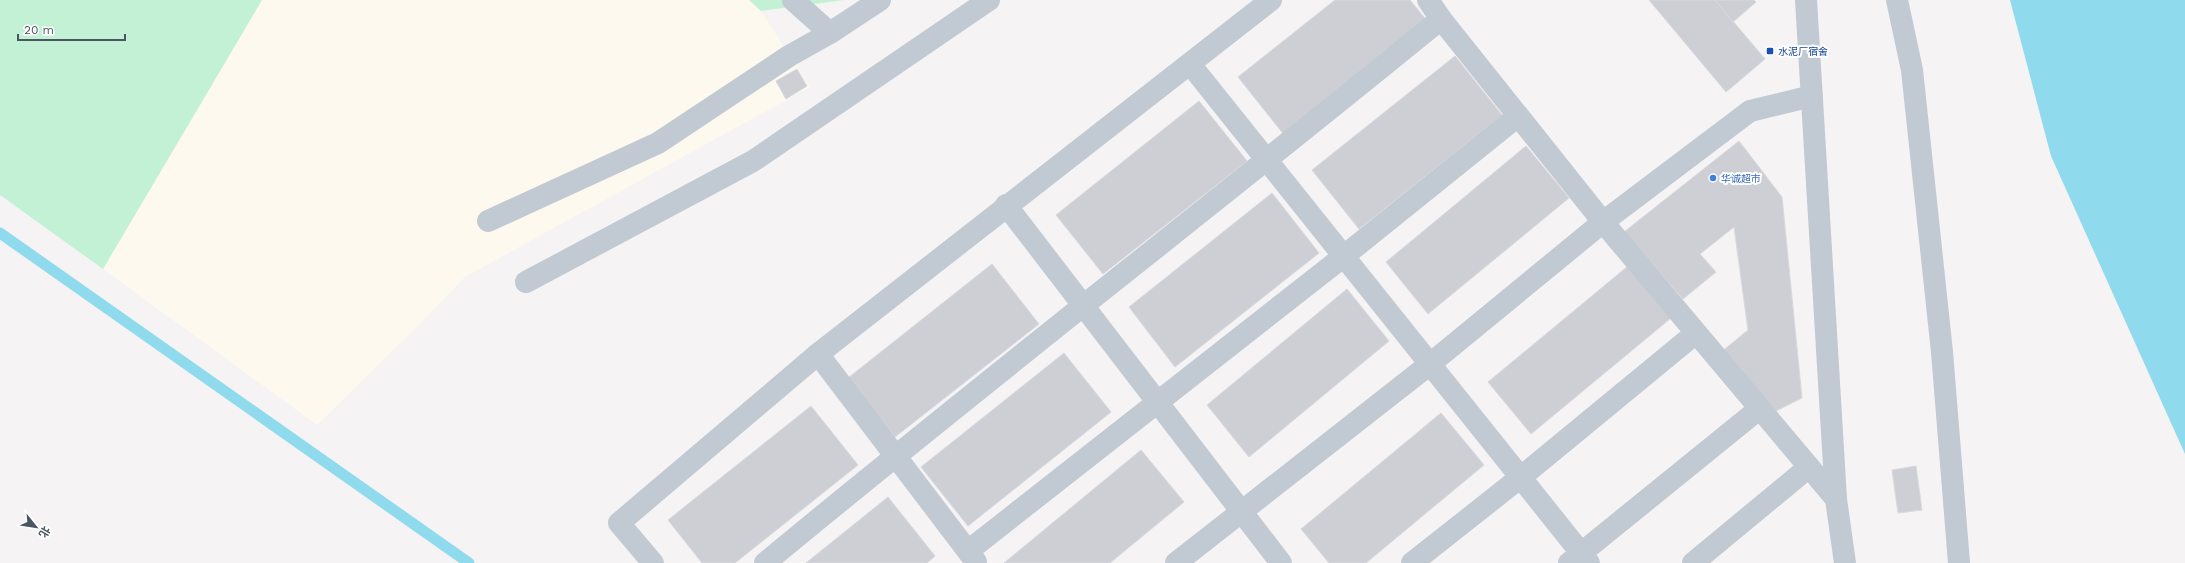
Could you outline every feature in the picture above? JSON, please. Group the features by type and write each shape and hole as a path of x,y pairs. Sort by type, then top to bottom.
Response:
{"street":[{"path":"793,0 830,33"},
{"path":"488,222 658,143 789,56 830,33 880,0"},
{"path":"526,282 753,161 989,0"},
{"path":"653,563 619,523 818,354 1006,205 1271,0"},
{"path":"1428,0 1441,19 1603,222 1836,499"},
{"path":"1806,0 1836,499 1846,563"},
{"path":"1897,0 1912,70 1942,352 1960,563"},
{"path":"765,563 895,455 1083,305 1268,161 1441,19"},
{"path":"1190,64 1521,477 1580,560 1759,409"},
{"path":"1176,563 1430,364 1603,222 1750,111 1812,96"},
{"path":"818,354 972,557 1157,401 1344,256 1518,116"},
{"path":"1006,205 1281,563"},
{"path":"1412,563 1521,477 1696,333"},
{"path":"1693,563 1809,467"}],"shaded area":[{"path":"262,0 749,0 761,11 810,87 465,277 419,325 317,425 103,269"}],"green space":[{"path":"0,0 262,0 103,269 0,195"},
{"path":"749,0 844,0 761,11"}],"water":[{"path":"2010,0 2185,0 2185,454 2051,156"}],"building":[{"path":"1335,0 1410,0 1428,22 1285,136 1238,77"},
{"path":"1649,0 1715,0 1765,59 1726,92"},
{"path":"1715,0 1754,0 1756,2 1733,22"},
{"path":"1455,56 1502,115 1359,229 1312,170"},
{"path":"797,69 807,86 786,99 776,81"},
{"path":"1199,101 1247,161 1103,274 1056,215"},
{"path":"1739,141 1782,197 1802,398 1770,414 1720,353 1748,330 1734,227 1700,254 1716,272 1683,299 1624,232"},
{"path":"1526,146 1569,198 1428,314 1386,262"},
{"path":"1272,193 1319,253 1175,367 1129,307"},
{"path":"992,264 1039,324 895,437 848,378"},
{"path":"1628,266 1671,318 1531,434 1488,382"},
{"path":"1347,289 1389,341 1249,457 1207,405"},
{"path":"1064,353 1111,412 968,526 921,467"},
{"path":"811,406 858,465 735,563 702,563 668,520"},
{"path":"1441,413 1484,465 1366,563 1329,563 1301,529"},
{"path":"1141,450 1184,502 1110,563 1004,563"},
{"path":"1916,466 1922,510 1898,513 1892,470"},
{"path":"888,497 935,556 927,563 806,563"}],"waterway":[{"path":"0,233 469,563"}],"place":[{"name":"水泥厂宿舍","path":"1770,51"},
{"name":"华诚超市","path":"1713,178"}]}
